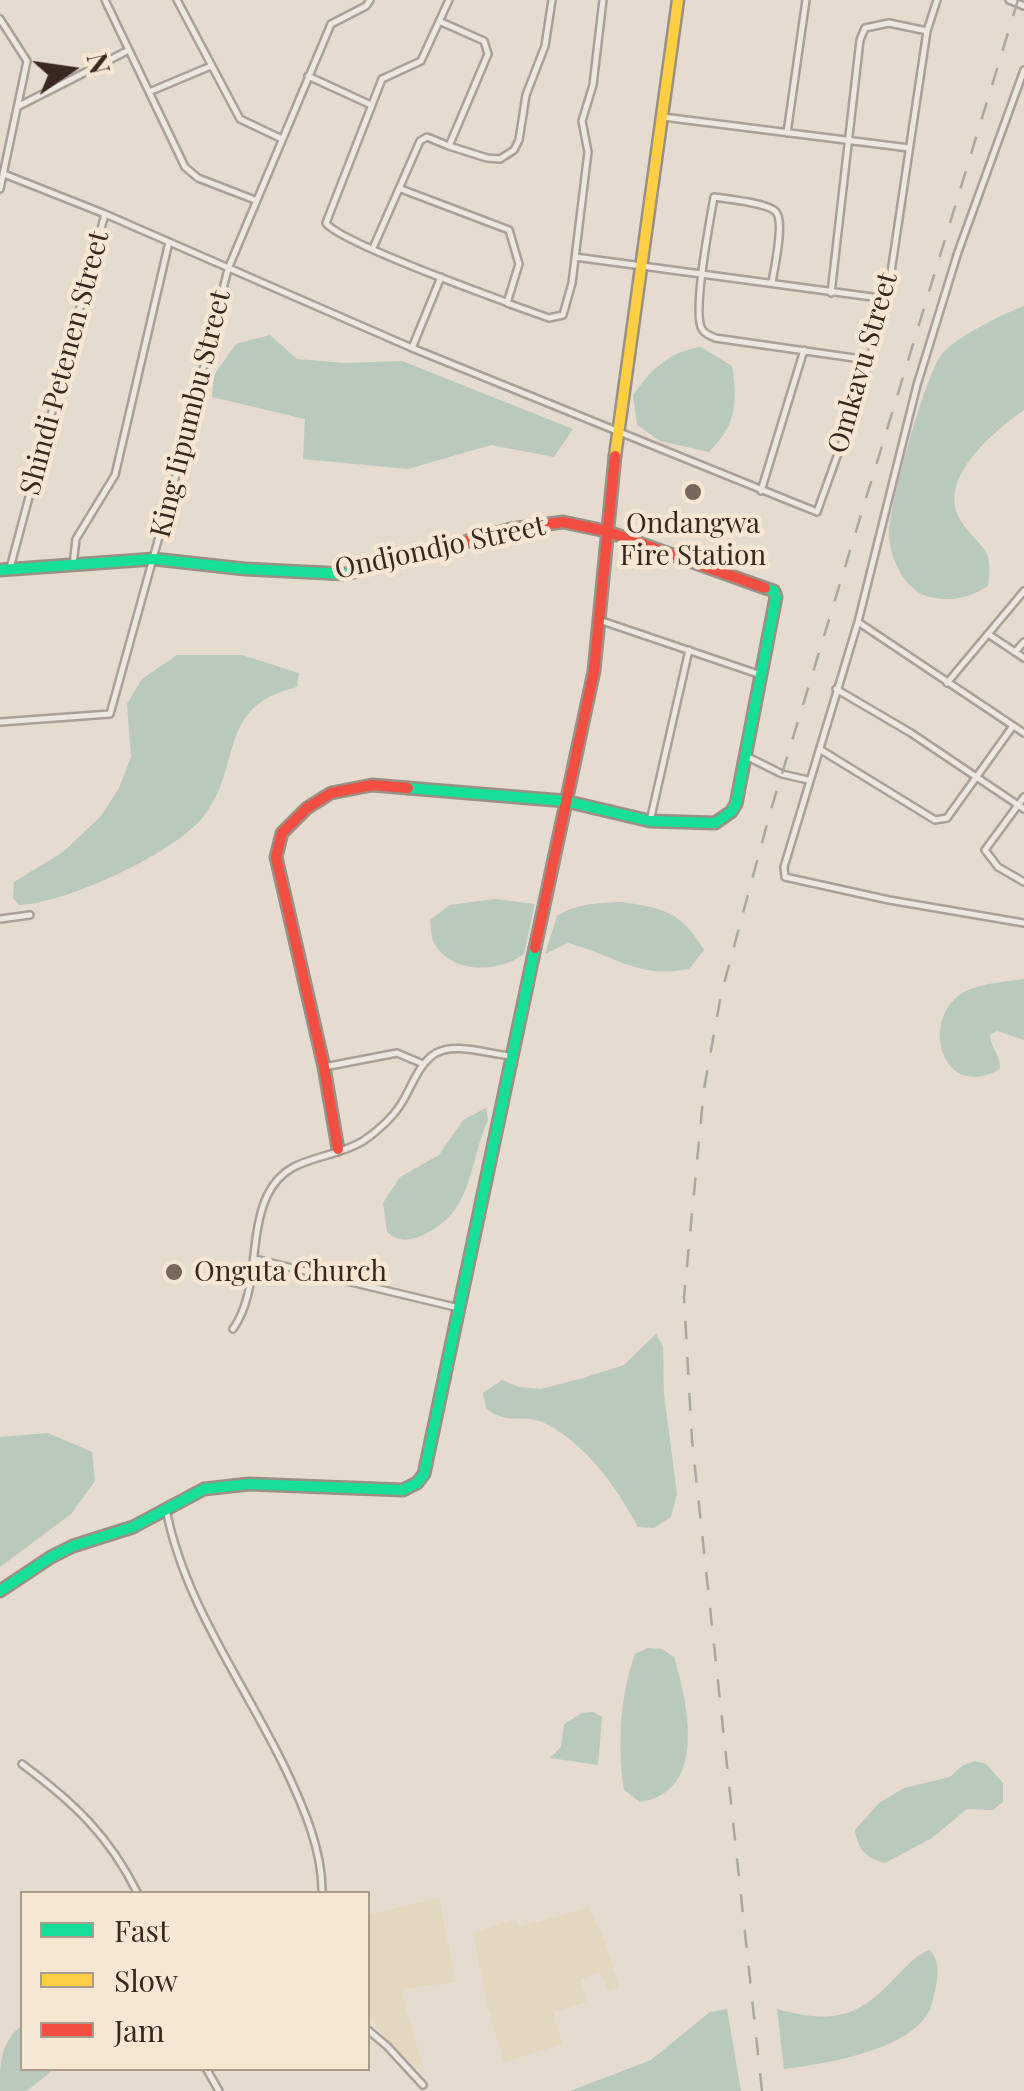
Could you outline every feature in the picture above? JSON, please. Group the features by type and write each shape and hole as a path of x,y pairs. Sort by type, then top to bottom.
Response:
{"street":[{"path":"105,0 191,174 255,200"},
{"path":"177,0 240,119 282,139"},
{"name":"King Iipumbu Street","path":"0,722 110,714 228,269 331,24 366,6 370,0"},
{"path":"449,0 421,61 382,79 326,223 331,230 441,277 549,318 564,315 575,257 588,152 582,121 593,84 603,0"},
{"path":"373,248 420,141 427,138 487,158 500,159 514,150 526,95 545,46 552,0"},
{"path":"0,1592 62,1552 133,1527 204,1489 411,1487 424,1474 594,671 618,430 678,0"},
{"path":"787,133 806,0"},
{"name":"Omkavu Street","path":"4,174 412,348 817,512 860,395 886,299 927,31 937,0"},
{"path":"1009,0 1024,6"},
{"path":"0,19 27,61 0,189"},
{"path":"440,21 484,41 488,47 449,146"},
{"path":"830,293 860,40 865,28 889,24 927,31"},
{"path":"19,106 127,51"},
{"path":"148,93 211,66"},
{"path":"1024,70 958,252 918,385 858,622 784,867 785,877 1024,923"},
{"path":"308,76 371,105"},
{"path":"663,118 909,148"},
{"path":"401,189 509,230 519,264 507,303"},
{"path":"772,283 780,226 774,209 714,197 699,302 704,333 715,338 868,360"},
{"name":"Shindi Petenen Street","path":"5,570 105,214"},
{"path":"73,565 76,539 115,475 168,242"},
{"path":"575,257 886,299"},
{"path":"412,348 441,277"},
{"path":"761,491 804,350"},
{"name":"Ondjondjo Street","path":"5,570 154,559 244,570 346,574 538,524 563,522 606,531 774,591 760,675"},
{"path":"947,683 1024,591"},
{"path":"338,1150 324,1067 276,857 282,833 307,808 330,794 372,785 565,801 650,821 715,823 725,818 736,804 760,675 599,620"},
{"path":"858,622 1024,734"},
{"path":"988,634 1024,658"},
{"path":"1014,652 1024,642"},
{"path":"650,821 689,650"},
{"path":"836,688 1021,807"},
{"path":"820,750 935,820 948,818 1013,726"},
{"path":"745,756 782,774 808,780"},
{"path":"1024,796 1021,807 986,850 998,867 1024,882"},
{"path":"0,919 30,915"},
{"path":"233,1329 241,1317 265,1200 286,1170 361,1142 399,1107 424,1064 436,1054 452,1047 510,1056"},
{"path":"324,1067 397,1053 424,1064"},
{"path":"255,1259 460,1308"},
{"path":"166,1509 189,1584 298,1797 322,1875 322,1891"},
{"path":"22,1764 89,1818 136,1891"},
{"path":"370,2031 423,2084"}],"shaded area":[{"path":"1024,306 1024,410 970,460 955,492 955,508 963,524 988,556 988,586 960,598 921,594 901,573 889,537 900,474 932,372 945,350 978,328"},
{"path":"270,335 297,359 344,363 402,361 573,429 554,457 491,445 408,469 303,459 305,419 212,397 214,375 236,344"},
{"path":"701,347 732,366 734,379 730,423 709,452 660,441 637,425 633,395 662,363"},
{"path":"177,655 242,655 299,673 297,687 271,696 253,708 242,723 215,798 189,831 144,860 90,886 19,905 13,898 14,882 63,852 101,816 119,788 131,757 127,704 142,679"},
{"path":"494,899 535,904 524,954 503,964 478,968 443,955 434,943 430,920 450,905"},
{"path":"623,902 671,914 688,927 704,950 689,969 671,971 641,969 568,943 545,954 557,916 581,906"},
{"path":"1024,979 1024,1040 997,1031 990,1035 1000,1069 980,1076 964,1075 951,1067 940,1038 949,1006 975,987"},
{"path":"486,1108 488,1120 467,1186 452,1214 418,1237 395,1238 387,1232 383,1203 400,1177 439,1155 463,1120"},
{"path":"656,1334 663,1346 664,1394 677,1494 671,1517 654,1528 638,1527 610,1482 573,1442 536,1420 494,1414 486,1408 483,1393 502,1380 541,1389 624,1365"},
{"path":"48,1433 92,1452 95,1481 71,1514 0,1567 0,1437"},
{"path":"648,1648 662,1649 674,1657 684,1698 688,1743 676,1782 662,1795 640,1802 624,1790 621,1721 635,1654"},
{"path":"593,1712 602,1717 598,1765 550,1758 561,1747 564,1724 582,1713"},
{"path":"975,1761 986,1764 1003,1783 1003,1802 993,1810 967,1809 932,1838 885,1863 864,1852 855,1830 879,1803 904,1788 950,1777"},
{"path":"439,1898 456,1982 401,1989 424,2073 391,2045 370,2017 370,1915"},
{"path":"588,1908 604,1939 619,1987 608,1990 600,1972 581,1979 586,2002 553,2012 562,2044 504,2062 487,2005 473,1933 516,1919 519,1927"},
{"path":"930,1950 938,1976 931,2006 906,2035 866,2052 784,2069 777,2009 827,2017 853,2010"},
{"path":"727,2009 741,2091 570,2091 651,2060 710,2012"},
{"path":"20,2027 20,2071 52,2071 27,2091 0,2091 0,2071 9,2039"}],"railway":[{"path":"762,2091 692,1440 684,1297 704,1089 721,995 770,813 1018,0"}],"traffic: fast":[{"path":"0,570 154,559 346,574 450,546"},
{"path":"408,788 565,801 650,821 715,823 736,804 776,597 774,591 765,588"},
{"path":"0,1591 51,1557 133,1527 204,1489 249,1484 403,1490 417,1483 424,1474 535,948"}],"traffic: slow":[{"path":"615,456 678,0"}],"traffic: jam":[{"path":"535,948 594,671 615,456"},
{"path":"450,546 511,529 563,522 606,531 765,588"},
{"path":"338,1149 324,1067 276,857 282,833 307,808 331,793 372,785 408,788"}],"place":[{"name":"Ondangwa Fire Station","path":"693,492"},
{"name":"Onguta Church","path":"174,1272"}]}
